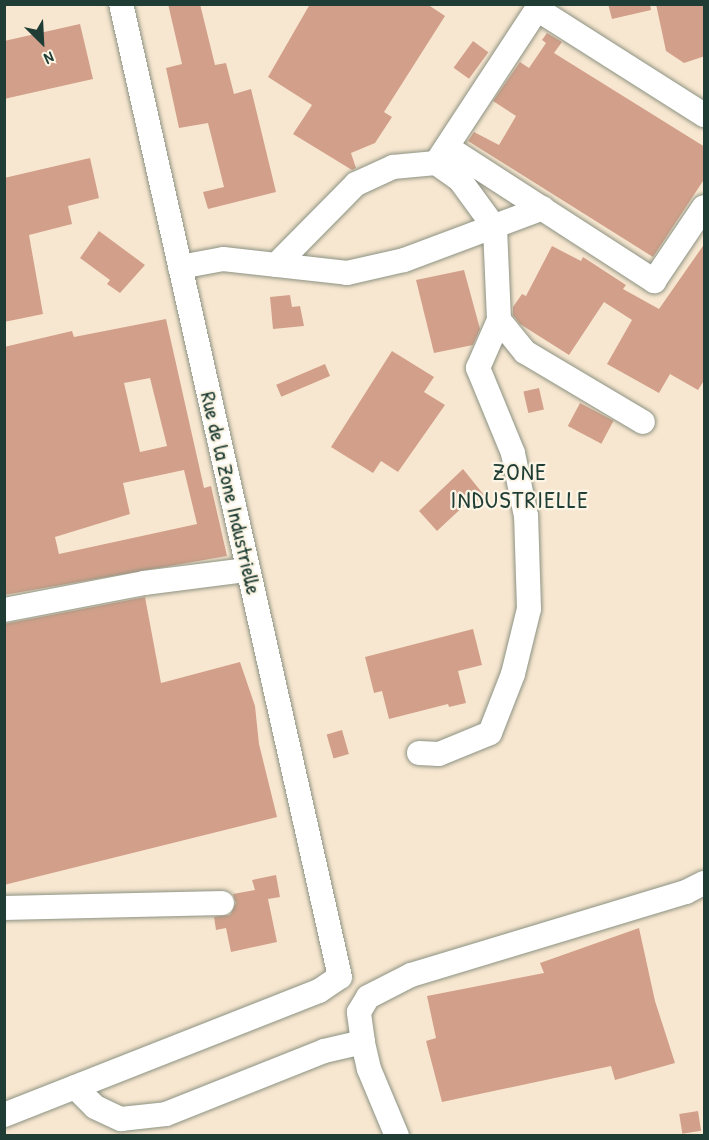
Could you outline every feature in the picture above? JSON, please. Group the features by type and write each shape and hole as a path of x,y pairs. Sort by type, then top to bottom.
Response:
{"street":[{"name":"Rue de la Zone Industrielle","path":"75,1087 339,981 340,972 121,4"},
{"path":"441,155 537,9 705,115"},
{"path":"276,265 356,183 393,167 441,155 543,208 656,281 705,207"},
{"path":"419,753 439,754 490,733 513,674 529,609 526,516 513,453 477,368 498,320 495,228 441,155"},
{"path":"180,267 223,259 348,273 404,260 495,228 543,208"},
{"path":"498,320 525,352 643,422"},
{"path":"4,610 144,583 248,570"},
{"path":"397,1136 369,1069 363,1042 359,1012 368,997 411,975 686,892 705,883"},
{"path":"4,908 222,903"},
{"path":"4,1116 75,1087 95,1107 121,1119 166,1114 324,1051 363,1042"}],"building":[{"path":"168,4 200,4 215,65 226,63 234,94 251,89 276,192 208,209 203,192 224,187 208,123 179,128 166,68 182,64"},
{"path":"310,4 427,4 445,16 384,112 392,117 375,143 351,153 356,168 352,170 293,134 312,105 268,77"},
{"path":"608,4 650,4 651,10 612,19"},
{"path":"656,4 705,4 705,56 684,63 666,51"},
{"path":"80,24 93,79 4,99 4,41"},
{"path":"547,33 562,42 554,53 705,147 705,178 653,257 468,141 474,132 499,145 516,116 493,101 520,62 529,68 546,43 542,40"},
{"path":"473,41 488,52 469,79 454,68"},
{"path":"90,158 99,198 68,206 72,224 29,235 43,314 4,322 4,178"},
{"path":"99,231 145,265 120,293 107,284 110,280 80,258"},
{"path":"705,243 705,379 698,390 670,374 659,393 607,364 632,320 604,302 569,355 520,324 513,315 513,307 522,294 526,296 552,246 581,261 583,257 626,285 623,289 659,309"},
{"path":"464,270 480,329 473,345 434,353 416,280"},
{"path":"290,295 292,307 300,306 304,326 273,329 270,297"},
{"path":"166,319 204,488 211,486 227,556 4,595 4,347 72,331 74,337","holes":["150,378 167,446 140,452 124,383","184,470 197,524 59,554 55,537 130,514 123,483"]},
{"path":"392,351 434,377 424,392 445,405 398,472 381,461 373,473 331,447"},
{"path":"325,364 330,376 281,397 276,385"},
{"path":"539,388 544,409 528,413 523,392"},
{"path":"580,403 614,421 601,444 568,426"},
{"path":"463,469 484,495 472,506 468,502 437,531 419,511"},
{"path":"145,597 161,683 240,662 255,706 259,744 277,817 4,885 4,624"},
{"path":"473,629 482,665 458,671 466,703 449,707 448,704 389,719 382,691 374,693 365,657"},
{"path":"342,730 349,754 334,758 327,734"},
{"path":"276,875 280,897 268,899 277,942 231,952 226,928 216,930 214,917 230,915 236,903 233,894 255,890 252,880"},
{"path":"639,928 655,1001 675,1063 615,1080 611,1066 442,1102 426,1041 436,1038 427,996 544,973 540,963"},
{"path":"698,1111 701,1131 682,1134 679,1114"}],"district":[{"name":"ZONE INDUSTRIELLE","path":"520,486"}]}
